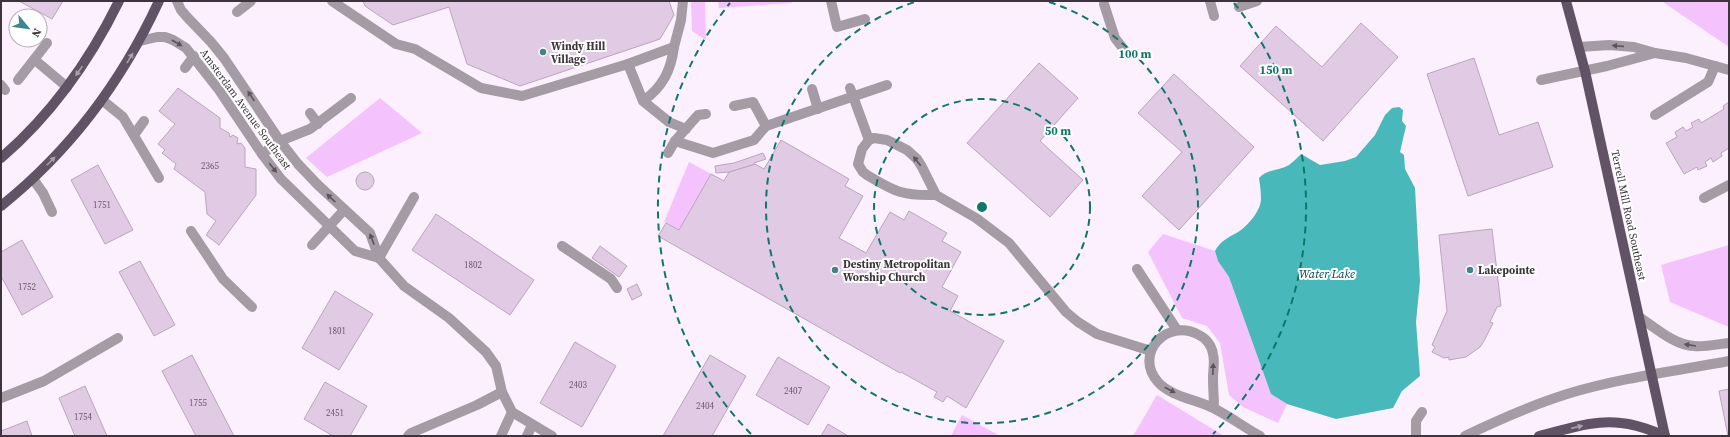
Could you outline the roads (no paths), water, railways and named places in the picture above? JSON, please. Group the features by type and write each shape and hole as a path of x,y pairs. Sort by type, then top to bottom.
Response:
{"main road":[{"path":"1,158 26,135 67,87 98,41 119,1"},
{"path":"1,206 33,179 74,136 102,100 140,41 159,1"},
{"name":"Terrell Mill Road Southeast","path":"1566,1 1585,71 1665,436"},
{"path":"1539,436 1609,422 1630,424 1665,436"}],"street":[{"name":"Amsterdam Avenue Southeast","path":"177,1 186,17 211,42 224,58 280,141 298,164 344,210 370,233 379,258 404,286 449,318 486,352 496,366 502,392 512,412"},
{"path":"238,12 251,1"},
{"path":"332,1 396,44 416,49 481,88 522,96 628,64 674,47"},
{"path":"643,101 655,93 664,80 672,63 674,47 681,20 683,1"},
{"path":"831,1 837,27 865,19"},
{"path":"1210,1 1214,16"},
{"path":"1239,7 1257,1"},
{"path":"1104,4 1115,38 1128,55"},
{"name":"Amsterdam Avenue Southeast","path":"140,41 157,37 173,40 186,48 194,56 219,90 262,154 282,179 355,251 379,258"},
{"path":"1579,47 1609,45 1634,47 1656,53 1686,58 1729,70"},
{"path":"18,80 43,48"},
{"path":"1541,80 1585,71 1656,53"},
{"path":"185,68 194,56"},
{"path":"35,60 67,87"},
{"path":"628,64 643,101 669,122 686,129"},
{"path":"1655,115 1708,82 1715,66"},
{"path":"675,141 713,153 754,140 766,126 818,109 852,93 887,85"},
{"path":"812,89 818,109"},
{"path":"852,93 869,140"},
{"path":"262,154 280,141 310,129 318,124 351,98"},
{"path":"102,100 123,116 159,178"},
{"path":"734,106 753,102 766,126"},
{"path":"310,114 318,124"},
{"path":"668,153 675,141 698,115 706,114"},
{"path":"134,135 144,121"},
{"path":"936,195 922,167 912,154 894,142 874,138 869,140 859,156 858,164 864,172 892,190 905,194 936,195 976,218 1010,243 1066,312 1088,329 1110,339 1151,351"},
{"path":"33,179 52,212"},
{"path":"1704,198 1729,185"},
{"path":"379,258 414,197"},
{"path":"312,244 344,210"},
{"path":"191,231 223,279 252,307"},
{"path":"562,246 611,279 617,288"},
{"path":"1137,269 1177,330"},
{"path":"1639,316 1671,338 1687,345 1705,346 1729,342"},
{"path":"1214,408 1214,354 1210,345 1203,337 1192,331 1177,330 1163,335 1151,351 1149,361 1150,371 1158,383 1195,402 1214,408 1260,436"},
{"path":"1,398 44,381 118,338"},
{"path":"1465,436 1535,405 1567,394 1652,375 1729,361"},
{"path":"408,436 502,392"},
{"path":"501,436 512,412 552,436"},
{"path":"1416,436 1416,422 1422,412"},
{"path":"527,436 532,424"}],"water":[{"name":"Water Lake","path":"1399,107 1403,110 1402,121 1406,126 1400,152 1404,155 1405,169 1415,188 1420,281 1416,322 1420,376 1402,391 1393,408 1336,419 1287,404 1271,394 1229,277 1218,261 1215,251 1223,241 1244,227 1257,212 1261,199 1259,178 1262,175 1289,165 1301,154 1320,165 1345,161 1356,157 1375,135 1385,115 1392,108"}],"place":[{"name":"Windy Hill Village","path":"543,52"},
{"name":"Destiny Metropolitan Worship Church","path":"835,270"},
{"name":"Lakepointe","path":"1470,270"}]}
